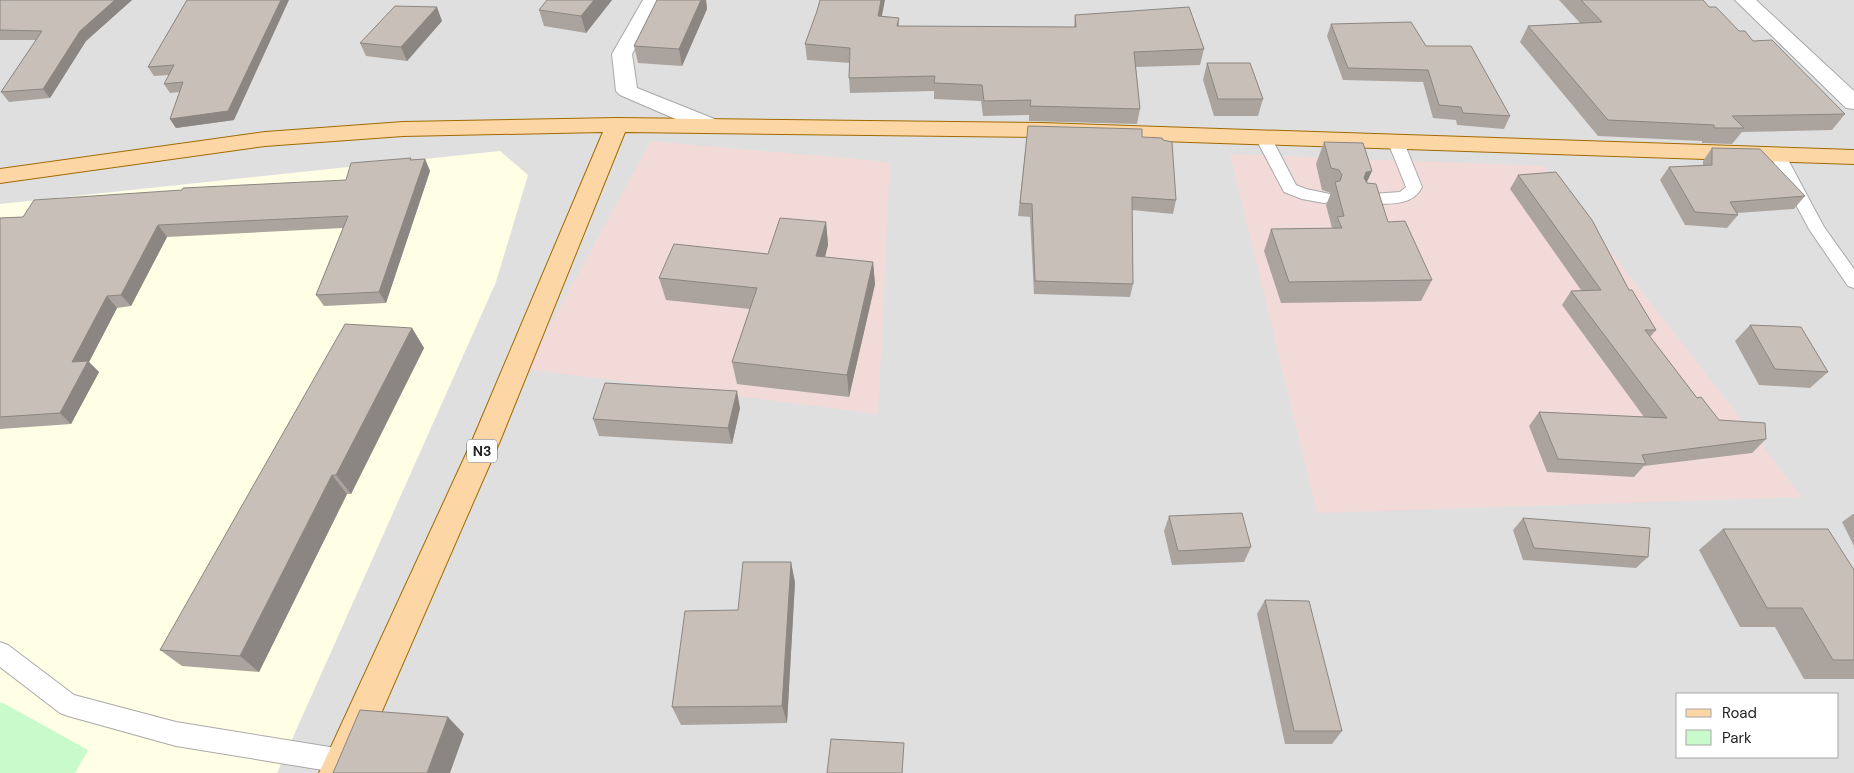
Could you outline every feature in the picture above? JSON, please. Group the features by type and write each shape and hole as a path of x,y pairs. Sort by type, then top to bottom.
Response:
{"main road":[{"path":"0,176 266,139 403,129 617,125 1042,130 1395,140 1854,157"},
{"name":"N3","path":"339,767 486,441 617,125"}],"street":[{"path":"653,0 622,54 627,91 709,125"},
{"path":"1744,0 1854,103"}],"lane":[{"path":"1263,137 1290,188 1302,194 1324,198"},
{"path":"1364,199 1403,196 1412,193 1414,186 1395,140"},
{"path":"1777,154 1817,229 1854,282"},
{"path":"0,653 68,705 176,734 339,767"}],"shaded area":[{"path":"0,0 1854,0 1854,773 0,773"},
{"path":"651,141 890,162 878,414 526,369"},
{"path":"500,151 528,175 496,282 277,773 0,773 0,204"},
{"path":"1230,154 1544,166 1802,497 1317,513"}],"green space":[{"path":"0,703 88,750 75,773 0,773"}],"building":[{"path":"0,0 115,0 80,31 43,89 1,92 42,31 0,30"},
{"path":"187,0 281,0 228,111 170,119 183,82 164,84 174,65 148,67"},
{"path":"547,0 594,0 581,16 539,10"},
{"path":"657,0 701,0 679,49 634,46"},
{"path":"820,0 881,0 878,16 899,18 897,26 1076,27 1075,15 1189,7 1204,49 1134,52 1140,109 1030,106 1031,100 984,101 982,85 934,83 935,76 849,78 850,48 805,44"},
{"path":"1581,0 1703,0 1709,7 1716,7 1739,31 1745,31 1753,41 1772,40 1845,114 1732,116 1744,128 1714,128 1714,125 1608,120 1528,26 1602,22"},
{"path":"395,6 437,7 401,47 360,43"},
{"path":"1411,22 1426,46 1471,46 1510,116 1463,113 1461,107 1439,105 1428,70 1348,68 1331,24"},
{"path":"1207,63 1250,63 1263,99 1218,99"},
{"path":"1028,126 1142,129 1142,137 1162,138 1172,142 1176,200 1132,197 1133,284 1035,281 1032,204 1020,203"},
{"path":"1324,142 1363,143 1372,171 1366,172 1364,178 1367,183 1376,184 1388,222 1405,221 1432,280 1289,282 1271,229 1342,228 1337,217 1344,216 1335,182 1340,181 1342,175 1339,170 1331,168"},
{"path":"1712,148 1760,149 1805,196 1730,202 1738,215 1695,212 1669,167 1712,165"},
{"path":"411,158 410,160 425,159 379,292 316,295 348,216 158,225 121,295 107,296 72,362 88,361 60,413 0,417 0,218 23,217 34,200 182,190 183,188 346,180 351,163"},
{"path":"1556,172 1592,220 1629,290 1632,290 1656,330 1645,330 1697,398 1701,397 1719,420 1765,423 1766,439 1642,455 1646,464 1558,459 1539,412 1667,418 1571,291 1601,290 1518,175"},
{"path":"780,218 826,222 816,256 873,262 847,375 732,362 757,288 659,278 674,244 768,254"},
{"path":"345,324 412,328 336,475 332,475 240,656 160,650"},
{"path":"1750,325 1801,327 1828,372 1775,369"},
{"path":"605,383 737,391 728,428 593,419"},
{"path":"1242,513 1251,547 1178,551 1169,516"},
{"path":"1523,518 1650,528 1648,557 1534,548"},
{"path":"1723,529 1828,529 1854,570 1854,660 1833,660 1802,608 1767,608"},
{"path":"743,562 791,562 782,706 672,707 685,611 738,610"},
{"path":"1265,600 1309,601 1342,731 1294,731"},
{"path":"360,710 448,717 427,773 333,773"},
{"path":"831,739 904,743 902,773 827,773"}]}
